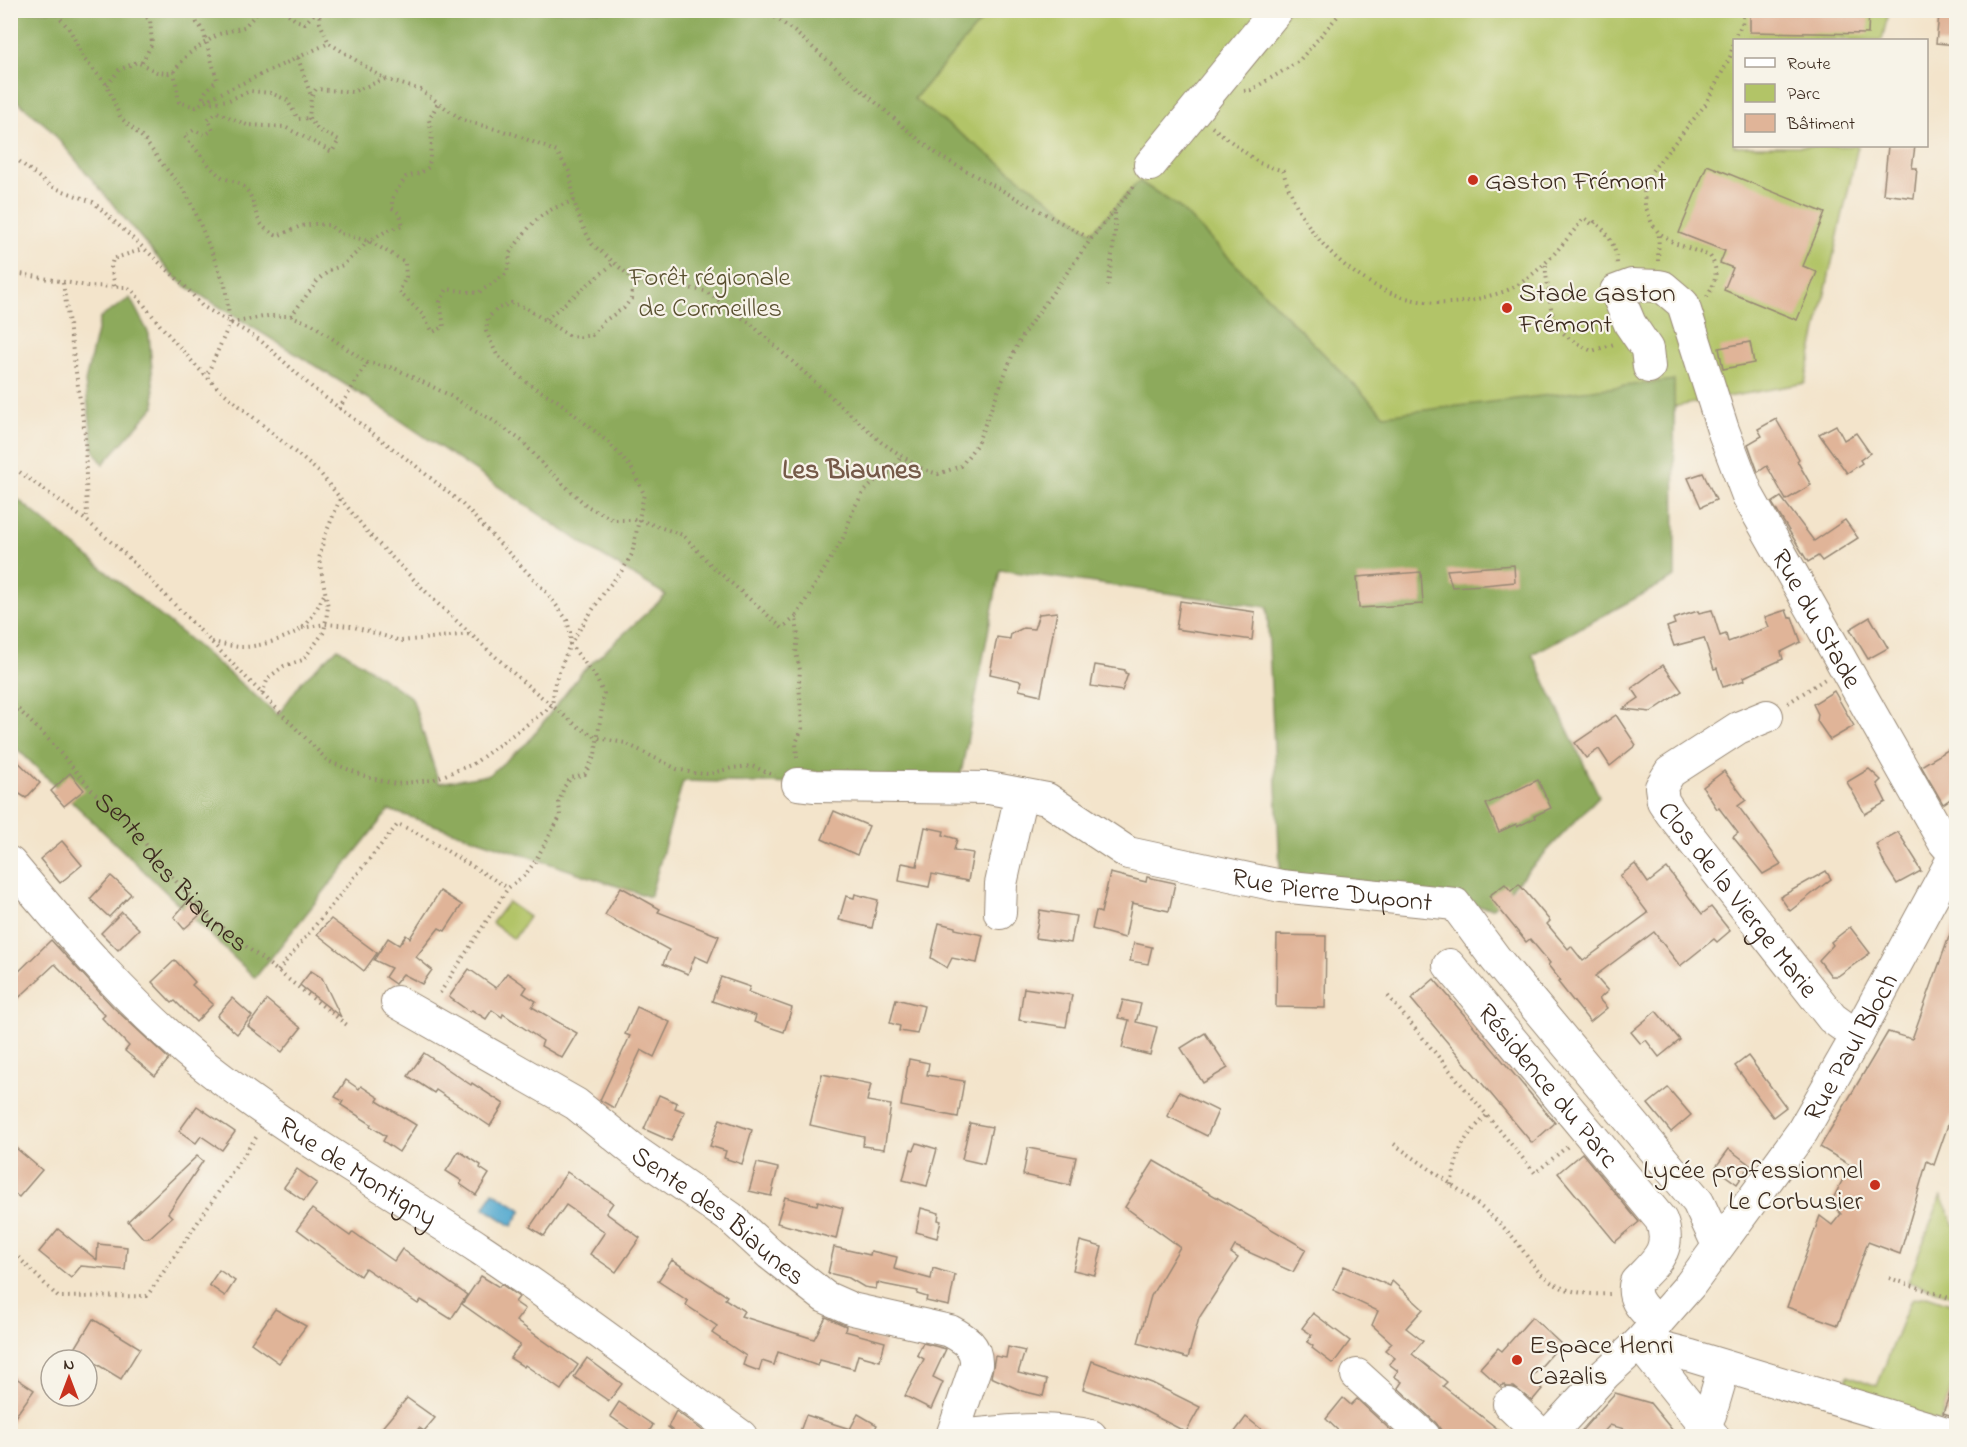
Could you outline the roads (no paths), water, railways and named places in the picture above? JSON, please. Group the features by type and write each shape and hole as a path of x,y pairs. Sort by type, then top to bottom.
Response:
{"street":[{"path":"1150,165 1219,81 1290,12"},
{"name":"Rue du Stade","path":"1649,367 1647,349 1630,324 1616,291 1632,285 1663,287 1683,303 1723,430 1748,496 1944,842 1956,854"},
{"name":"Clos de la Vierge Marie","path":"1767,716 1738,728 1670,772 1661,787 1663,801 1832,1018 1857,1036"},
{"name":"Rue Pierre Dupont","path":"798,784 989,788 1047,799 1128,853 1281,885 1455,904 1495,958 1698,1202 1718,1245"},
{"path":"999,913 1001,884 1021,794"},
{"name":"Rue Paul Bloch","path":"1548,1437 1605,1374 1648,1333 1690,1285 1802,1132 1857,1036 1946,895 1956,854"},
{"name":"Rue de Montigny","path":"10,863 65,928 146,1014 204,1065 272,1116 495,1260 741,1437"},
{"name":"Résidence du Parc","path":"1449,965 1661,1220 1666,1239 1662,1254 1636,1282 1634,1292 1648,1333"},
{"name":"Sente des Biaunes","path":"410,1009 576,1104 633,1150 731,1218 770,1254 825,1297 852,1308 950,1331 961,1337 977,1355 976,1365 952,1436"},
{"path":"1648,1333 1724,1367 1956,1436"},
{"path":"1648,1333 1707,1429"},
{"path":"1707,1429 1724,1367"},
{"path":"1357,1375 1424,1437"},
{"path":"1509,1404 1542,1437"},
{"path":"952,1436 1010,1430 1054,1429 1091,1437"}],"water":[{"path":"493,1192 522,1210 512,1226 484,1208"}],"place":[{"name":"Gaston Frémont","path":"1473,180"},
{"name":"Stade Gaston Frémont","path":"1507,308"},
{"name":"Lycée professionnel Le Corbusier","path":"1875,1185"},
{"name":"Espace Henri Cazalis","path":"1517,1360"}],"district":[{"name":"Les Biaunes","path":"852,468"}],"park label":[{"name":"Forêt régionale de Cormeilles","path":"710,292"}]}
